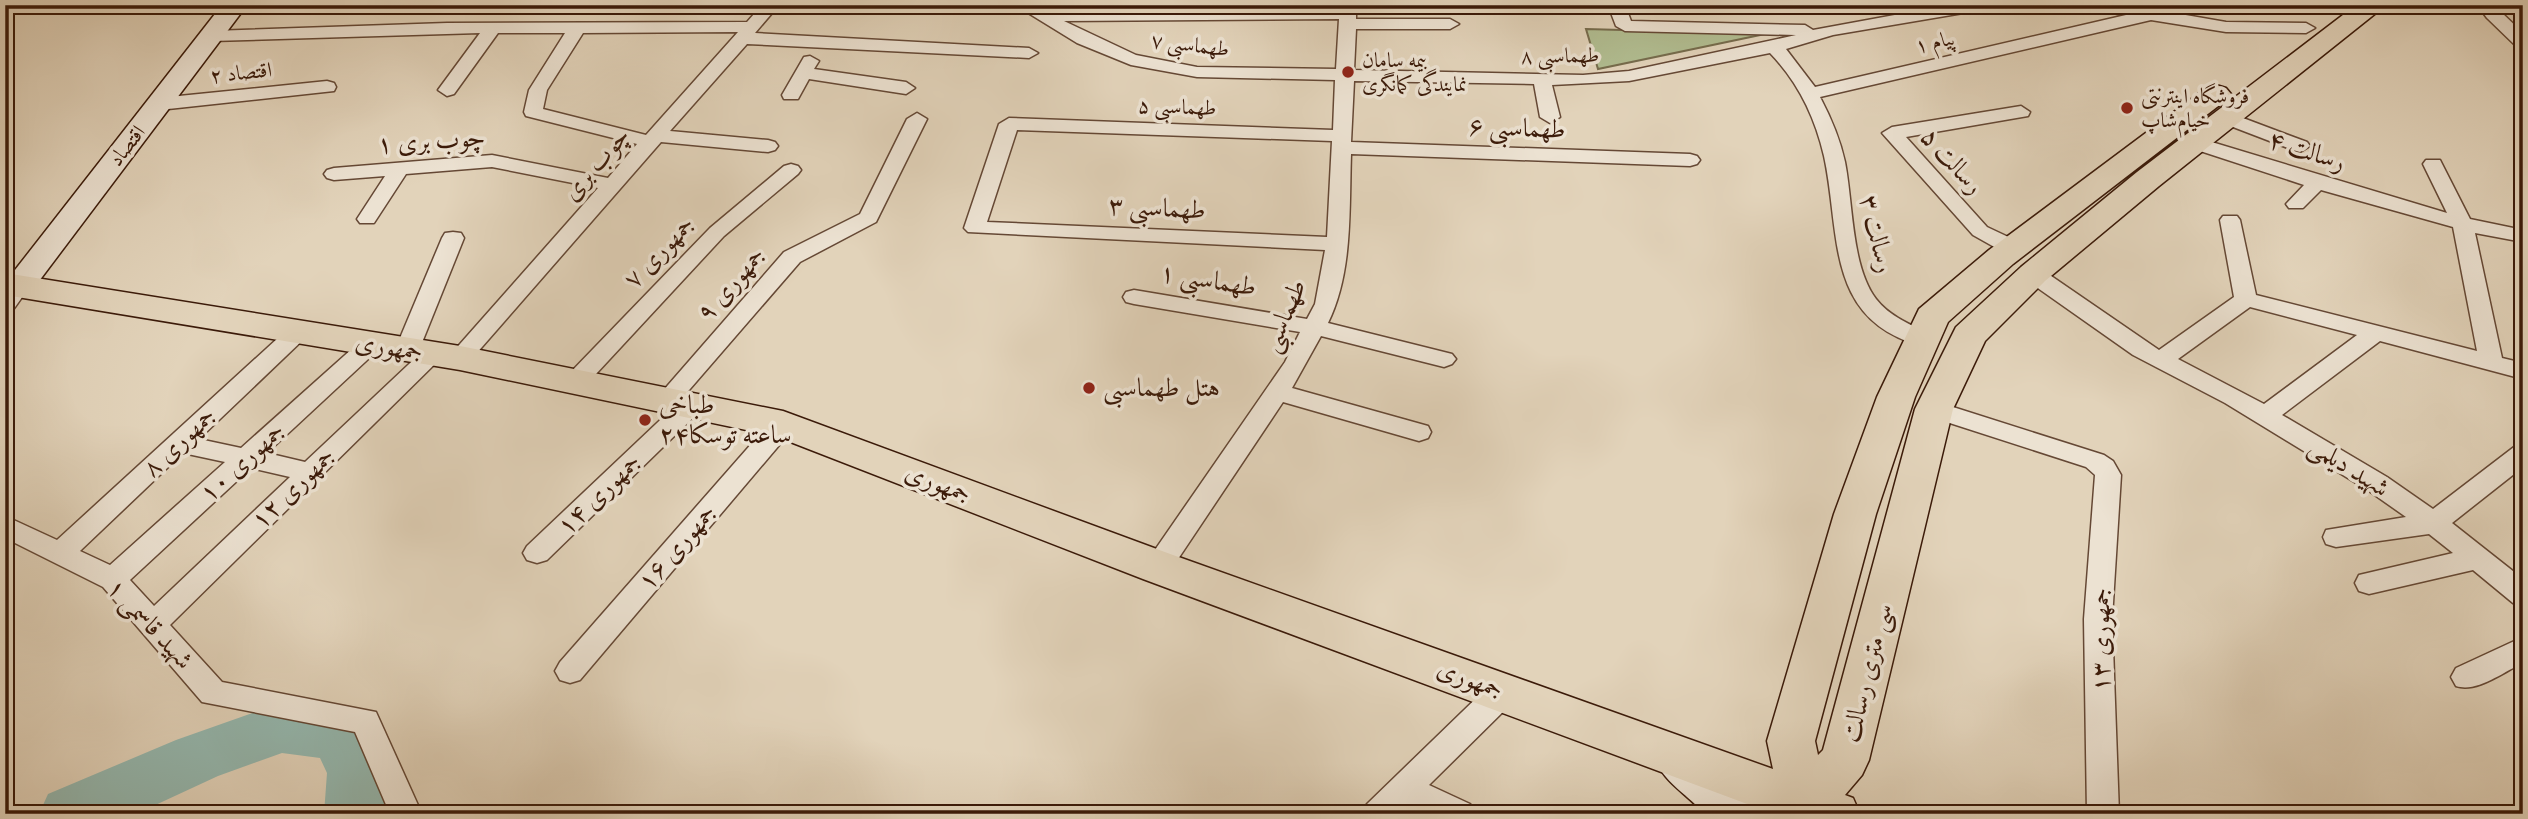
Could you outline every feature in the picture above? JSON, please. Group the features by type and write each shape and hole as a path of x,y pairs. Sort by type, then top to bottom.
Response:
{"main road":[{"name":"اقتصاد","path":"10,292 235,5"},
{"name":"سی متری رسالت","path":"1814,810 1791,741 1856,514 1896,397 1932,317 2023,261 2335,5"},
{"name":"سی متری رسالت","path":"2133,173 2195,143 2373,5"},
{"name":"سی متری رسالت","path":"1814,810 1845,760 1934,409 1969,335 2023,261"},
{"name":"جمهوری","path":"10,292 418,351 783,424 1158,567 1662,750 1814,810"},
{"path":"1662,750 1710,787 1731,814"}],"street":[{"name":"چوب بری","path":"418,351 613,185 771,5"},
{"name":"۷ طهماسبی","path":"1023,5 1083,39 1131,60 1197,72 1343,76"},
{"path":"1616,5 1625,26 1830,30 1981,5"},
{"path":"2092,5 2264,30 2306,27"},
{"path":"2188,20 2213,5"},
{"path":"2496,5 2493,14 2523,43"},
{"path":"1042,16 1347,14 1450,24"},
{"name":"طهماسبی","path":"1158,567 1296,364 1325,304 1337,244 1347,14"},
{"name":"۱ پیام","path":"1808,94 2154,14"},
{"path":"447,90 493,28"},
{"path":"212,36 577,28 747,33 820,42 1029,53"},
{"path":"577,28 538,90 533,113 654,139 768,146"},
{"name":"۸ طهماسبی","path":"1343,76 1583,80 1629,76 1774,47 1830,30"},
{"path":"791,95 820,42"},
{"name":"۳ رسالت","path":"1774,47 1789,60 1808,94 1833,153 1847,251 1865,300 1892,325 1922,339"},
{"path":"803,74 906,88"},
{"path":"1542,80 1550,117"},
{"name":"۲ اقتصاد","path":"159,104 327,87"},
{"name":"۵ رسالت","path":"2021,113 1892,133 1980,231 2023,261"},
{"path":"2227,118 2300,145"},
{"name":"۹ جمهوری","path":"679,403 792,257 869,218 917,119"},
{"name":"۵ طهماسبی","path":"975,228 1009,124 1343,142"},
{"name":"۶ طهماسبی","path":"1343,142 1690,160"},
{"name":"۴ رسالت","path":"2195,143 2402,209 2463,225 2523,236"},
{"name":"۱ چوب بری","path":"334,174 492,161 613,185"},
{"path":"2433,164 2463,225 2491,363"},
{"path":"368,219 399,169"},
{"name":"۷ جمهوری","path":"575,382 717,232 791,170"},
{"path":"2296,204 2318,182"},
{"path":"2230,220 2246,299"},
{"name":"۳ طهماسبی","path":"975,228 1337,244"},
{"path":"418,351 453,238"},
{"name":"شهید دیلمی","path":"2023,261 2141,350 2265,415 2378,484 2518,585"},
{"name":"۱ طهماسبی","path":"1134,296 1314,327 1444,359"},
{"path":"2246,299 2523,371"},
{"path":"2161,360 2246,299"},
{"name":"۸ جمهوری","path":"61,552 298,332"},
{"path":"2265,415 2376,333"},
{"name":"۱۰ جمهوری","path":"113,579 247,457 418,351"},
{"name":"۱۲ جمهوری","path":"154,622 310,472 418,351"},
{"path":"1277,392 1419,432"},
{"name":"۱۴ جمهوری","path":"537,553 679,403"},
{"name":"۱۳ جمهوری","path":"1934,409 2095,461 2104,467 2108,475 2098,619 2103,814"},
{"name":"۱۶ جمهوری","path":"570,671 783,424"},
{"path":"178,443 310,472"},
{"path":"2336,537 2434,523 2523,453"},
{"name":"۱ شهید قاسمی","path":"5,526 113,579 154,622 213,693 365,721 406,814"},
{"path":"2368,583 2478,558"},
{"path":"2466,677 2523,649"},
{"path":"1378,814 1504,691"},
{"path":"1404,789 1459,814"}],"green space":[{"path":"1586,29 1765,34 1598,69"}],"waterway":[{"path":"70,814 197,758 281,728 339,736 357,773 355,814"}],"place":[{"name":"بیمه سامان نمایندگی کمانگری","path":"1348,72"},
{"name":"فروشگاه اینترنتی خیام‌شاپ","path":"2127,108"},
{"name":"هتل طهماسبی","path":"1089,388"},
{"name":"طباخی ۲۴ساعته توسکا","path":"645,420"}]}
